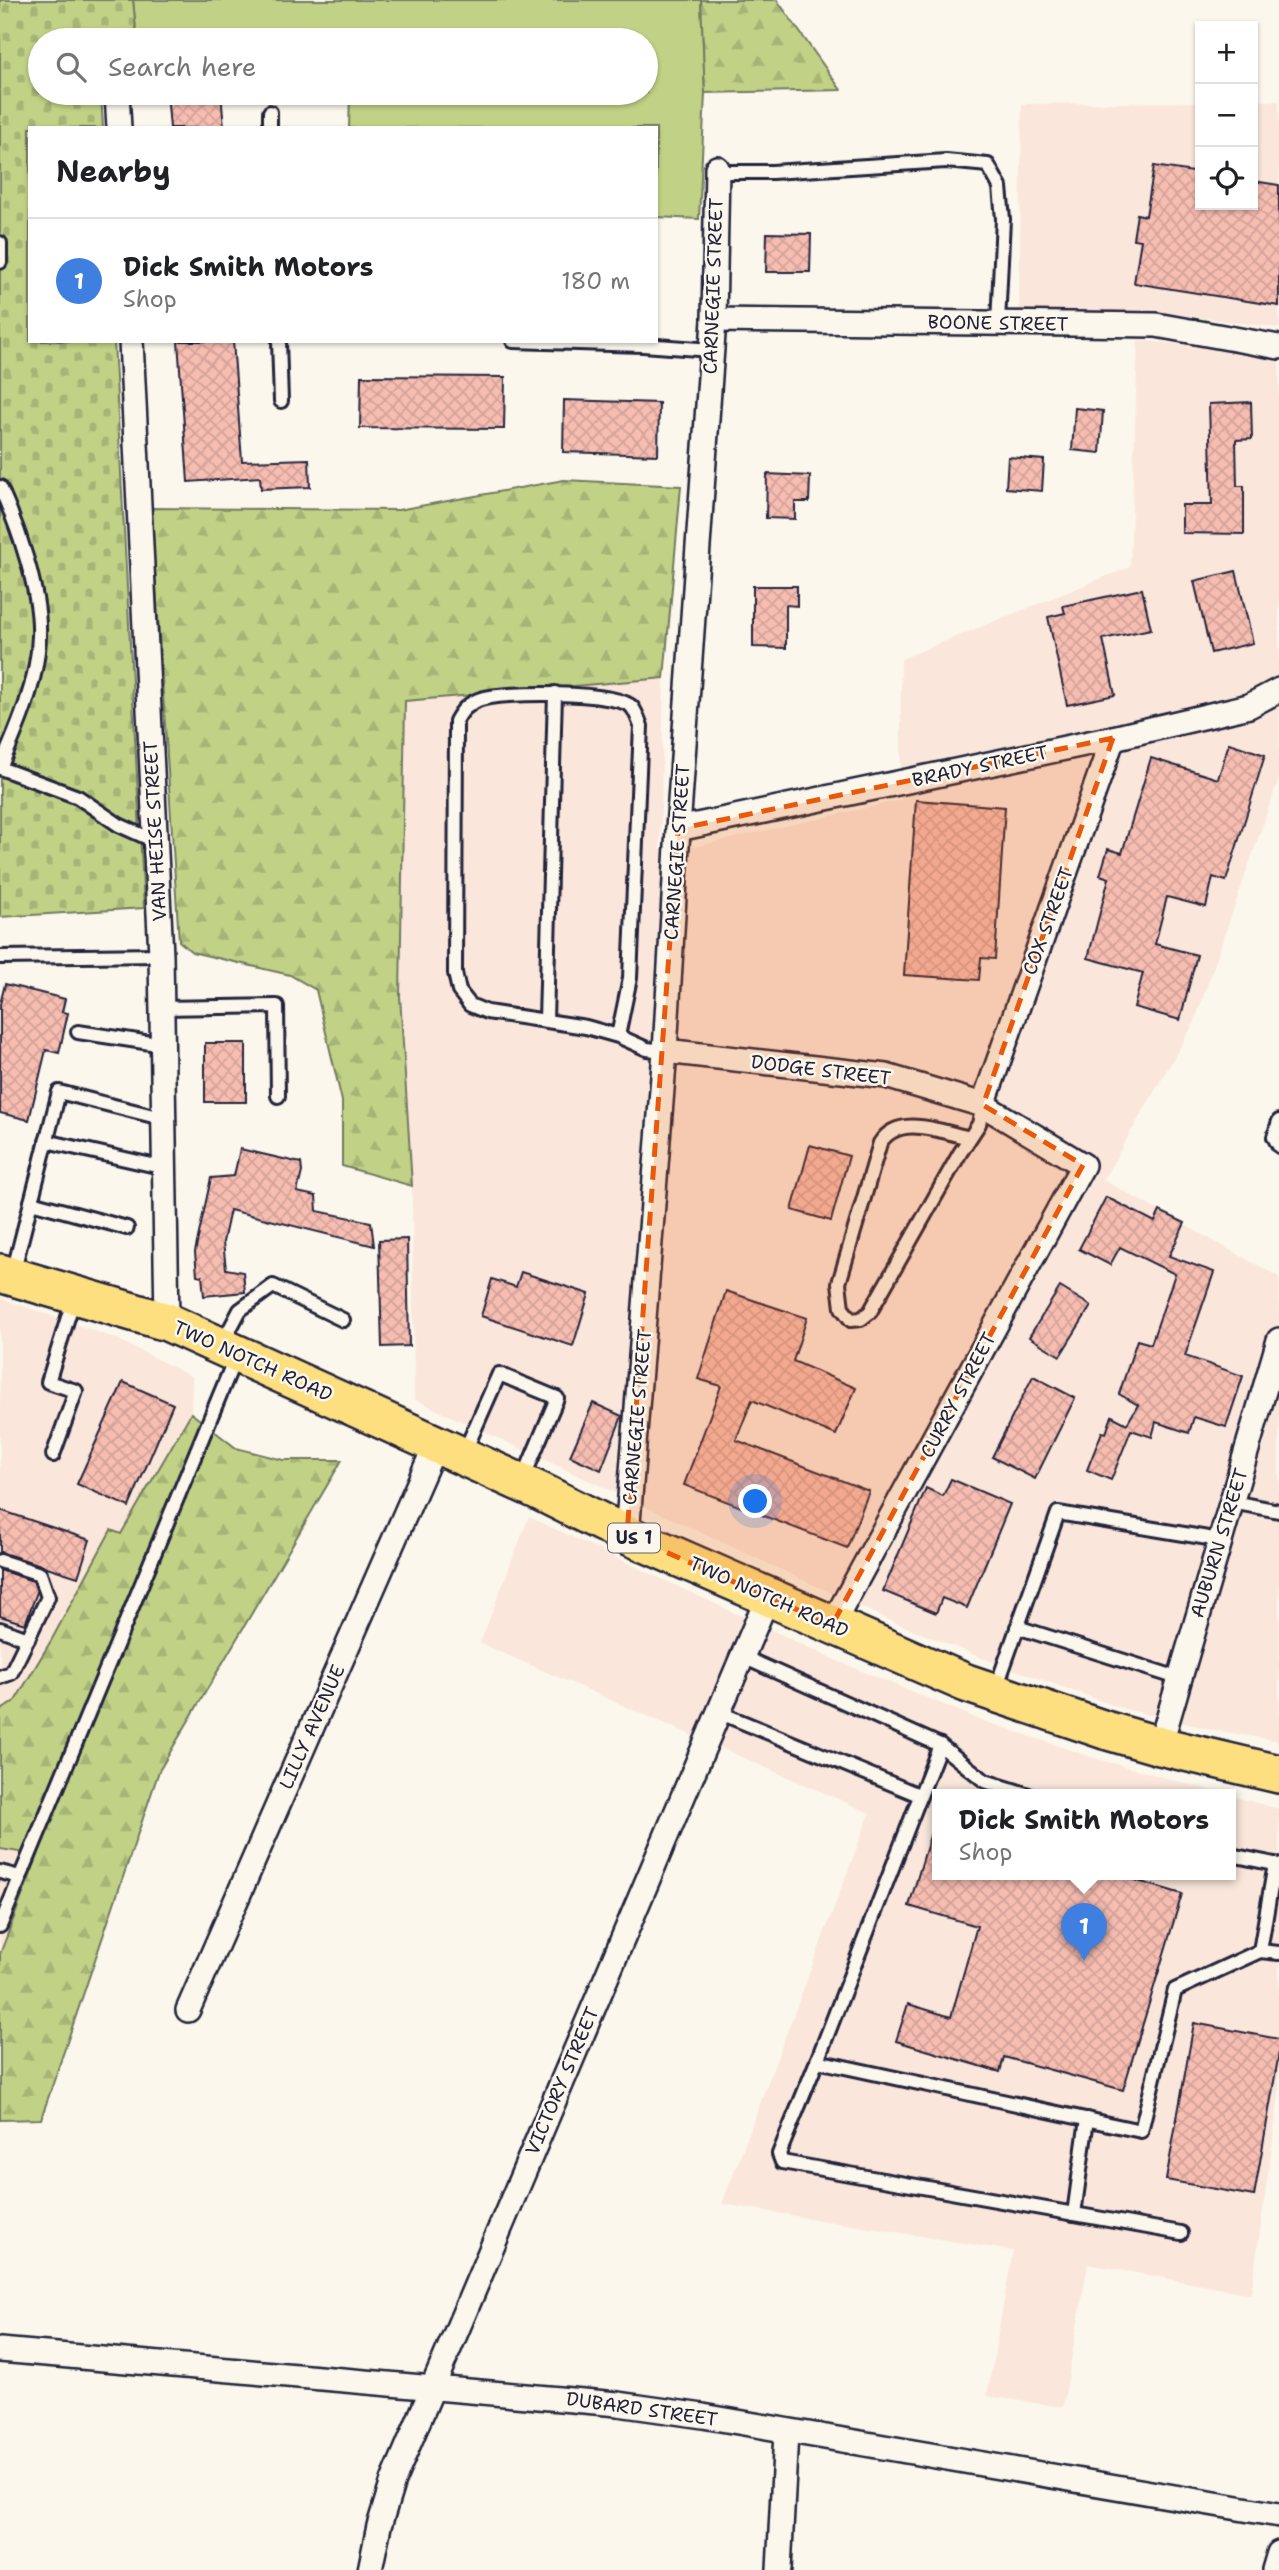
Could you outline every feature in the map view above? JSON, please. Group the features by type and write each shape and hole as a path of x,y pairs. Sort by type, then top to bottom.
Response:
{"main road":[{"name":"TWO NOTCH ROAD","path":"6,1275 167,1322 522,1483 627,1535 994,1693 1160,1746 1279,1774"}],"street":[{"path":"118,105 119,126"},
{"name":"CARNEGIE STREET","path":"627,1535 665,1051 678,829 715,320 717,170"},
{"name":"BOONE STREET","path":"715,320 1156,325 1279,346"},
{"name":"VAN HEISE STREET","path":"131,343 163,1007 167,1322"},
{"name":"BRADY STREET","path":"678,829 1114,738 1249,706 1279,690"},
{"name":"COX STREET","path":"983,1105 1114,738"},
{"name":"DODGE STREET","path":"665,1051 886,1076 983,1105 1083,1164"},
{"name":"CURRY STREET","path":"832,1625 1083,1164"},
{"name":"AUBURN STREET","path":"1160,1746 1279,1340"},
{"name":"LILLY AVENUE","path":"188,2010 449,1450"},
{"name":"VICTORY STREET","path":"370,2570 379,2526 393,2481 768,1596"},
{"name":"DUBARD STREET","path":"0,2350 618,2404 703,2416 1279,2515"},
{"path":"779,2570 786,2432"},
{"path":"1274,2570 1279,2553"}],"lane":[{"path":"270,112 270,126"},
{"path":"717,170 772,172 946,161 988,165 1000,187 1003,219 998,323"},
{"path":"0,243 0,262"},
{"path":"279,343 281,401"},
{"path":"578,343 712,350"},
{"path":"0,486 10,509 33,584 40,635 32,685 0,768 78,797 119,825 156,842"},
{"path":"618,1036 630,978 641,726 632,707 619,700 555,693 521,693 481,698 462,708 456,721 455,973 459,991 470,1005 487,1012 586,1027 618,1036 648,1049 665,1051"},
{"path":"546,1020 555,693"},
{"path":"0,957 161,955"},
{"path":"163,1007 276,1006 278,1096"},
{"path":"78,1032 164,1045"},
{"path":"6,1275 31,1202 59,1092 165,1119"},
{"path":"970,1138 912,1126 897,1127 885,1135 880,1143 839,1283 842,1308 851,1320 860,1319 870,1312 979,1124 983,1105"},
{"path":"1279,1121 1274,1131 1279,1146"},
{"path":"46,1142 165,1168"},
{"path":"31,1202 127,1227"},
{"path":"0,1926 229,1349 240,1310 273,1286 343,1320"},
{"path":"53,1455 76,1391 48,1382 76,1295"},
{"path":"449,1450 499,1374 557,1398 522,1483"},
{"path":"1231,1502 1279,1511"},
{"path":"994,1693 1058,1513 1220,1540"},
{"path":"0,1561 40,1574 48,1597 11,1673 0,1678"},
{"path":"1017,1627 1178,1678"},
{"path":"0,1629 28,1639"},
{"path":"741,1656 940,1745 985,1781 1010,1789"},
{"path":"718,1712 919,1795"},
{"path":"940,1745 779,2154 782,2162 1181,2233"},
{"path":"1236,1857 1277,1864 1260,1951"},
{"path":"0,1872 20,1877"},
{"path":"817,2061 1141,2131 1175,1990 1260,1951 1279,1953"},
{"path":"1074,2214 1087,2119"}],"highlighted area":[{"path":"1113,738 983,1105 1083,1165 832,1625 627,1535 678,829"}],"shaded area":[{"path":"1258,101 1279,101 1279,328 1167,313 1019,313 1022,104 1195,102 1195,210 1258,210"},
{"path":"1138,340 1213,348 1279,362 1279,778 1194,1023 1103,1180 1279,1277 1279,1741 1214,1730 1121,1708 982,1658 887,1619 414,1399 412,1186 400,996 405,700 664,678 660,850 698,846 901,800 901,659 1130,567"},
{"path":"0,1298 117,1339 192,1377 191,1413 121,1534 111,1531 52,1639 0,1726"},
{"path":"529,1517 833,1659 978,1719 1094,1758 1205,1789 932,1789 932,1880 1236,1880 1236,1797 1279,1809 1279,2095 1251,2294 1088,2264 1063,2407 987,2396 1013,2251 722,2204 870,1813 480,1643"},
{"path":"0,1849 38,1855 0,1954"}],"green space":[{"path":"0,0 133,0 136,28 28,28 28,105 102,105 103,126 28,126 28,343 114,343 144,908 0,917"},
{"path":"133,0 701,0 705,93 699,219 658,217 658,126 349,126 350,105 658,105 658,28 136,28"},
{"path":"701,0 777,0 841,90 705,93"},
{"path":"564,480 681,486 664,678 405,701 400,996 412,1186 342,1166 342,1101 316,990 290,975 192,952 179,941 151,508 398,510"},
{"path":"191,1413 236,1448 283,1460 342,1460 159,1771 41,2119 0,2120 0,1954 38,1855 0,1849 0,1711 15,1701 111,1530 121,1534"}],"building":[{"path":"168,105 222,105 224,126 170,126"},
{"path":"1154,166 1195,172 1195,210 1258,210 1258,182 1279,185 1279,306 1134,283 1141,240 1133,239 1137,214 1146,216"},
{"path":"767,233 811,234 810,272 766,272"},
{"path":"178,343 233,343 242,461 309,459 310,487 261,489 260,477 188,482"},
{"path":"361,376 505,377 504,429 360,428"},
{"path":"564,400 659,403 658,455 563,452"},
{"path":"1251,402 1252,439 1236,440 1237,486 1244,486 1244,534 1182,533 1182,505 1212,505 1209,404"},
{"path":"1075,408 1103,411 1100,453 1072,450"},
{"path":"1008,457 1044,460 1042,491 1006,488"},
{"path":"767,474 810,476 809,502 795,502 795,519 766,518"},
{"path":"1236,571 1253,643 1211,653 1194,581"},
{"path":"753,586 797,586 797,606 786,605 786,648 753,647"},
{"path":"1142,589 1151,629 1103,639 1115,695 1067,705 1048,617 1065,613 1063,606"},
{"path":"1229,743 1265,755 1226,881 1213,877 1206,907 1167,897 1155,944 1197,955 1180,1020 1134,1007 1143,973 1088,958 1109,878 1100,875 1108,849 1122,853 1151,758 1218,779"},
{"path":"916,800 1005,807 995,959 981,958 979,980 904,975"},
{"path":"5,984 65,999 62,1012 68,1013 59,1053 46,1050 29,1120 0,1113 0,1004"},
{"path":"205,1043 246,1043 246,1102 205,1102"},
{"path":"810,1145 849,1156 831,1221 792,1210"},
{"path":"240,1149 301,1163 302,1172 297,1192 316,1196 317,1211 371,1222 374,1246 230,1210 223,1242 226,1269 243,1272 245,1292 204,1296 202,1276 197,1275 195,1252 211,1178 234,1176"},
{"path":"1106,1197 1155,1222 1160,1211 1185,1223 1169,1256 1214,1272 1185,1356 1243,1376 1226,1427 1194,1417 1189,1433 1156,1422 1152,1437 1131,1430 1111,1480 1087,1470 1102,1432 1106,1433 1112,1416 1127,1424 1138,1405 1119,1394 1137,1340 1151,1344 1175,1274 1120,1247 1110,1265 1079,1249"},
{"path":"407,1239 409,1346 382,1347 379,1240"},
{"path":"521,1272 589,1294 573,1346 481,1316 492,1279 516,1287"},
{"path":"1060,1287 1091,1306 1060,1356 1029,1337"},
{"path":"726,1291 807,1318 793,1361 856,1388 836,1435 752,1400 736,1440 869,1491 847,1548 684,1485 721,1386 698,1379"},
{"path":"1033,1376 1075,1398 1035,1479 992,1457"},
{"path":"123,1382 173,1404 129,1507 77,1484"},
{"path":"593,1403 622,1416 601,1470 570,1456"},
{"path":"951,1479 1010,1504 967,1608 942,1598 936,1613 883,1591 926,1488 943,1496"},
{"path":"0,1510 90,1540 78,1577 0,1552"},
{"path":"0,1570 33,1581 37,1592 25,1624 0,1616"},
{"path":"932,1829 932,1880 1135,1880 1182,1894 1123,2090 1004,2057 1000,2072 896,2041 908,2004 951,2017 977,1926 909,1906"},
{"path":"1194,2023 1279,2039 1279,2053 1254,2196 1166,2180"}],"place":[{"name":"Dick Smith Motors","path":"1084,1961"}]}
